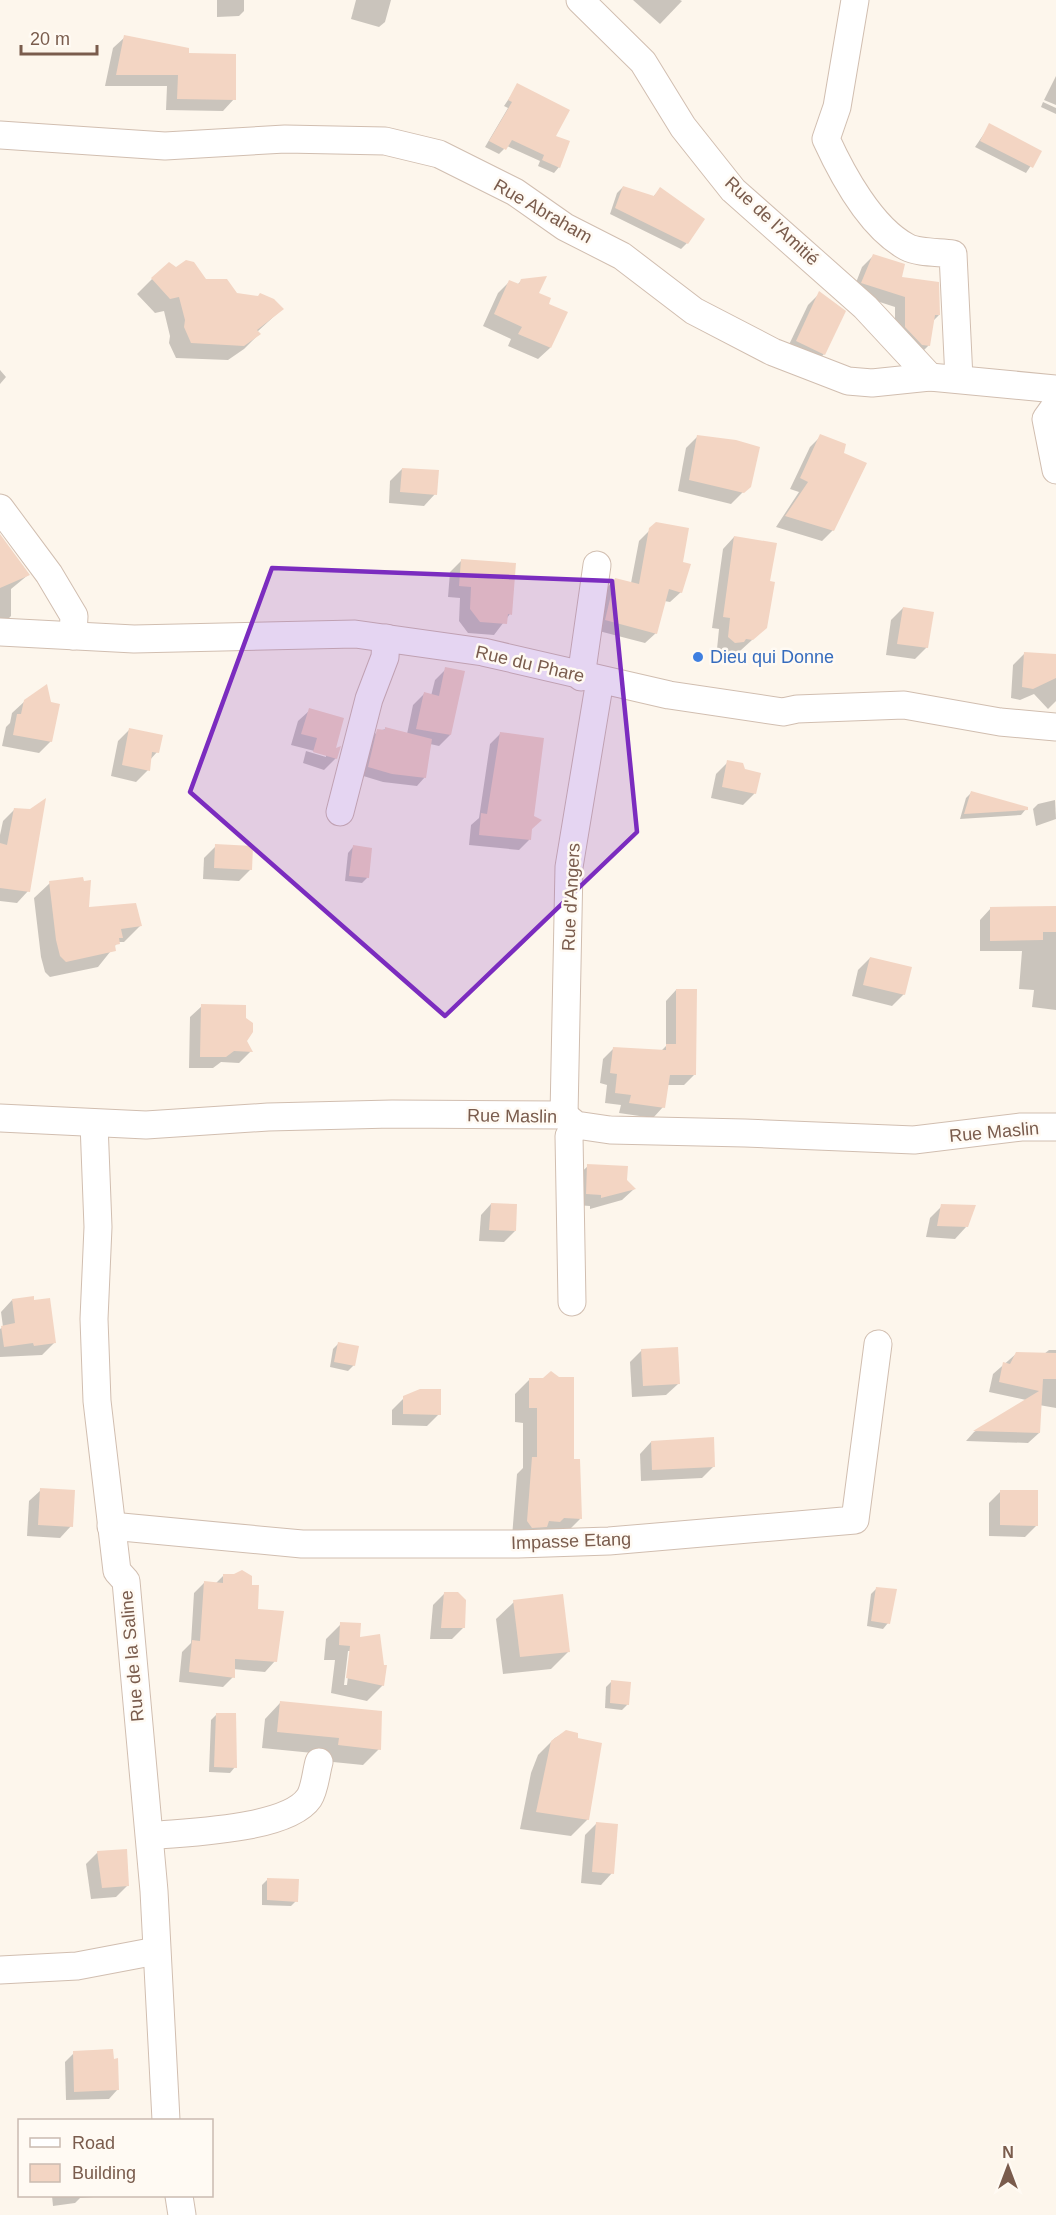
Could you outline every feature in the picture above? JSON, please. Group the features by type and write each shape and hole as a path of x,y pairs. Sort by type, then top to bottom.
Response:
{"street":[{"name":"Rue de l'Amitié","path":"580,0 644,62 683,128 734,190 865,307 930,377"},
{"path":"855,0 837,107 826,139 842,175 879,223 908,247 953,254 959,379"},
{"name":"Rue Abraham","path":"0,135 165,146 285,139 386,141 439,154 515,192 565,226 622,256 694,311 773,352 848,381 872,382 930,377 1056,389"},
{"path":"1056,405 1046,419 1056,470"},
{"path":"0,508 49,574 74,616 73,636"},
{"name":"Rue d'Angers","path":"572,1302 569,1136 569,867 590,678 597,565"},
{"name":"Rue du Phare","path":"0,632 134,639 355,634 483,652 669,695 783,712 796,709 904,705 1000,722 1056,727"},
{"path":"340,812 369,699 385,657 386,638"},
{"name":"Rue Maslin","path":"0,1118 146,1125 268,1117 392,1114 570,1120 610,1131 745,1133 914,1140 1021,1127 1056,1127"},
{"name":"Rue de la Saline","path":"94,1123 98,1227 94,1318 97,1401 117,1571 126,1581 136,1710 150,1836 166,2119"},
{"name":"Impasse Etang","path":"111,1526 302,1544 519,1545 609,1541 855,1520 878,1344"},
{"path":"150,1836 267,1822 296,1808 309,1797 319,1762"},
{"path":"0,1970 77,1966 156,1951"},
{"path":"178,2197 182,2215"}],"highlighted area":[{"path":"272,568 612,581 637,832 445,1016 190,792"}],"building":[{"path":"124,35 189,48 189,53 236,54 236,100 177,99 178,75 116,75"},
{"path":"517,83 570,110 556,136 570,141 560,168 542,160 544,155 512,140 506,150 489,141 512,102 508,100"},
{"path":"989,123 1042,151 1033,168 980,141"},
{"path":"623,186 654,196 660,187 705,219 688,244 615,208"},
{"path":"873,254 905,264 902,277 939,282 940,315 935,315 930,346 922,345 905,327 905,297 861,283"},
{"path":"186,260 194,262 206,279 227,279 237,293 258,296 260,293 274,299 284,309 257,330 261,334 244,346 191,343 184,327 185,320 179,297 170,299 151,278 169,262 176,267"},
{"path":"547,276 539,293 551,298 549,304 568,312 551,348 518,334 522,327 494,314 509,280 519,284 521,279"},
{"path":"819,291 846,311 825,355 796,341"},
{"path":"820,434 846,444 844,453 867,463 834,531 785,516 808,482 800,478"},
{"path":"697,435 736,440 760,447 751,487 744,493 689,480"},
{"path":"402,468 439,470 437,495 400,492"},
{"path":"656,522 689,528 683,562 691,564 682,593 669,589 657,634 605,620 615,578 639,584 649,528"},
{"path":"0,534 30,575 0,588"},
{"path":"734,536 777,543 770,581 775,582 767,628 753,640 746,639 744,642 735,643 728,637 730,618 723,617"},
{"path":"461,559 516,563 512,615 508,614 507,624 480,622 470,609 471,587 459,586"},
{"path":"903,607 934,612 928,648 897,644"},
{"path":"1024,652 1056,654 1056,678 1033,689 1022,687"},
{"path":"445,667 465,671 451,735 416,729 424,692 439,696"},
{"path":"47,684 51,702 60,704 52,742 13,735 17,714 21,714 24,700"},
{"path":"309,708 344,718 336,748 341,746 337,759 313,752 317,738 301,734"},
{"path":"385,727 432,739 426,778 392,774 368,767 377,729 385,730"},
{"path":"129,728 163,735 159,753 152,752 150,771 122,765"},
{"path":"500,732 544,738 534,816 542,820 532,829 531,840 479,835 481,813 487,814"},
{"path":"727,760 743,763 745,769 761,773 756,794 722,787"},
{"path":"971,791 1028,807 1028,810 964,814"},
{"path":"46,798 30,892 0,888 0,843 7,845 14,808 30,809"},
{"path":"215,844 253,846 252,870 214,868"},
{"path":"353,845 372,848 369,878 349,876"},
{"path":"83,877 84,881 91,880 89,907 136,903 142,926 121,929 123,938 119,938 120,944 115,945 116,951 66,962 60,956 56,940 49,881"},
{"path":"1056,906 1056,932 1043,932 1043,940 990,941 990,907"},
{"path":"870,957 912,967 905,995 863,985"},
{"path":"676,989 697,989 696,1075 670,1075 665,1108 629,1103 631,1095 615,1093 617,1074 610,1073 613,1047 666,1050 666,1044 676,1044"},
{"path":"201,1004 246,1005 246,1018 253,1023 253,1032 247,1041 253,1052 234,1051 226,1057 200,1057"},
{"path":"587,1164 628,1166 627,1180 636,1189 601,1198 601,1195 586,1194"},
{"path":"491,1203 517,1204 516,1231 489,1230"},
{"path":"941,1204 976,1205 968,1227 937,1226"},
{"path":"34,1296 34,1300 50,1298 56,1343 4,1347 1,1326 15,1323 12,1299"},
{"path":"338,1342 359,1346 355,1366 334,1362"},
{"path":"678,1347 680,1384 643,1386 641,1349"},
{"path":"1016,1352 1056,1353 1056,1379 1043,1379 1040,1433 973,1431 1039,1391 999,1382 1003,1362 1010,1364"},
{"path":"551,1371 559,1377 574,1377 574,1459 580,1459 582,1519 564,1518 560,1522 549,1521 547,1527 532,1528 527,1521 532,1457 537,1457 537,1408 529,1408 529,1378 543,1378"},
{"path":"420,1389 441,1389 441,1415 403,1414 403,1396"},
{"path":"714,1437 715,1467 652,1470 651,1441"},
{"path":"40,1488 75,1490 73,1527 38,1525"},
{"path":"1000,1490 1038,1490 1038,1526 1000,1525"},
{"path":"242,1570 252,1576 252,1585 259,1585 258,1609 284,1611 277,1662 235,1659 235,1678 189,1672 192,1640 200,1641 204,1581 223,1583 223,1574 234,1574"},
{"path":"876,1587 897,1589 890,1624 871,1621"},
{"path":"444,1592 458,1592 466,1600 465,1628 441,1628"},
{"path":"563,1594 570,1652 520,1657 513,1600"},
{"path":"340,1622 361,1623 360,1637 380,1634 384,1665 387,1665 384,1686 346,1678 350,1646 339,1645"},
{"path":"611,1680 631,1682 629,1705 610,1703"},
{"path":"280,1701 382,1711 381,1750 338,1745 339,1738 277,1732"},
{"path":"216,1713 236,1713 237,1768 214,1767"},
{"path":"566,1730 578,1733 578,1738 602,1743 589,1820 536,1812 551,1741"},
{"path":"596,1822 618,1824 614,1874 592,1872"},
{"path":"127,1849 129,1886 102,1888 97,1851"},
{"path":"267,1878 299,1879 298,1902 267,1900"},
{"path":"113,2049 114,2059 118,2058 119,2090 74,2092 73,2051"}],"place":[{"name":"Dieu qui Donne","path":"698,657"}]}
